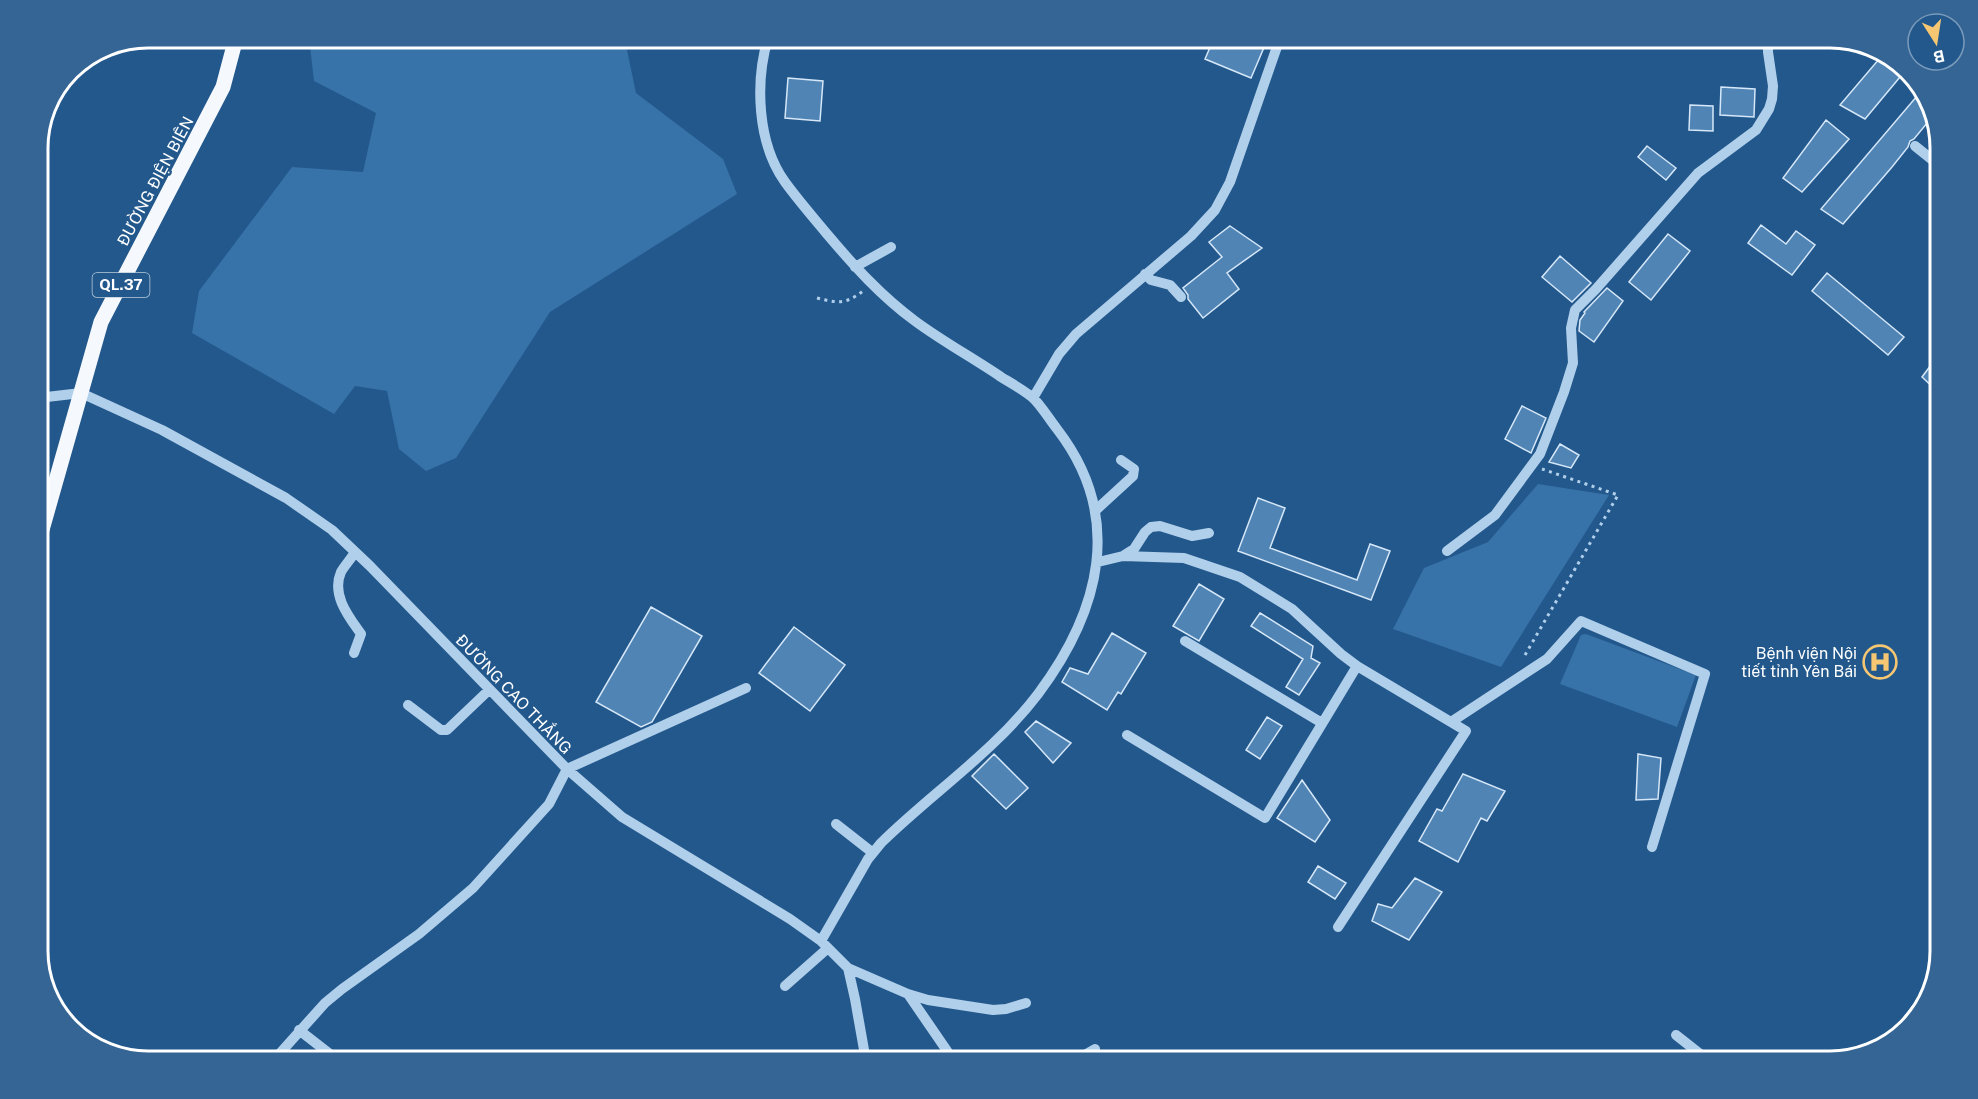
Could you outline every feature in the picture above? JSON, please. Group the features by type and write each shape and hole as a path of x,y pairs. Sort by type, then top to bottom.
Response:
{"main road":[{"name":"ĐƯỜNG ĐIỆN BIÊN","path":"48,509 101,322 223,87 233,48"}],"street":[{"path":"766,48 760,104 767,143 783,180 871,284 917,322 1033,398 1080,462 1096,510 1099,536 1098,561 1086,607 1074,635 1040,692 1018,720 994,744 891,833 873,853 825,945 784,986"},
{"path":"1033,398 1059,354 1076,334 1205,223 1222,199 1277,48"},
{"path":"1447,551 1495,515 1540,454 1573,363 1571,328 1575,310 1698,173 1756,130 1769,109 1772,99 1773,86 1768,48"},
{"path":"1915,146 1930,158"},
{"path":"855,267 891,247"},
{"path":"1145,274 1151,280 1170,285 1181,297"},
{"path":"48,397 81,393"},
{"name":"ĐƯỜNG CAO THẮNG","path":"81,393 162,430 286,498 333,531 567,769 622,817 638,829 790,919 825,945 848,968"},
{"path":"1096,510 1133,476 1134,470 1121,460"},
{"path":"1123,556 1134,549 1151,527 1160,526 1192,536 1209,533"},
{"path":"354,653 361,634 345,612 339,585 341,573 355,552"},
{"path":"1098,561 1123,556 1184,558 1240,577 1292,609 1357,666 1466,731 1338,927"},
{"path":"1451,722 1547,659 1581,621 1705,674 1653,847"},
{"path":"1185,641 1322,723"},
{"path":"1127,735 1265,818 1357,666"},
{"path":"282,1051 314,1014 342,988 419,934 473,888 549,804 567,769 746,688"},
{"path":"408,705 441,730 447,730 489,690"},
{"path":"836,824 873,853"},
{"path":"848,968 908,994 928,1000 993,1010 1026,1003"},
{"path":"848,968 864,1051"},
{"path":"908,994 947,1051"},
{"path":"300,1030 326,1051"},
{"path":"1676,1035 1696,1051"}],"path":[{"path":"817,297 838,303 845,302 860,294 871,284"},
{"path":"1525,655 1618,495 1532,465"}],"shaded area":[{"path":"310,48 627,48 636,93 723,159 737,194 550,312 456,458 426,471 399,449 387,391 355,386 334,414 192,333 199,291 292,167 363,172 376,113 314,81"},
{"path":"1538,484 1609,495 1501,667 1393,629 1424,568 1488,542"},
{"path":"1586,634 1696,675 1677,727 1560,684 1581,635"}],"building":[{"path":"1210,48 1264,48 1251,78 1205,59"},
{"path":"1878,60 1900,77 1865,119 1840,105"},
{"path":"788,78 823,81 820,121 785,118"},
{"path":"1721,87 1755,89 1754,117 1720,115"},
{"path":"1916,97 1927,123 1910,141 1892,167 1843,224 1821,209"},
{"path":"1690,105 1713,106 1713,131 1689,130"},
{"path":"1826,120 1849,139 1802,192 1783,178"},
{"path":"1647,146 1676,168 1666,180 1638,157"},
{"path":"1761,225 1786,244 1796,231 1815,245 1792,275 1748,243"},
{"path":"1230,226 1262,248 1227,273 1239,289 1203,318 1188,299 1183,288 1222,257 1209,242"},
{"path":"1668,234 1690,251 1651,300 1629,282"},
{"path":"1560,256 1591,283 1572,302 1542,277"},
{"path":"1827,273 1904,337 1888,355 1812,291"},
{"path":"1607,288 1623,301 1594,342 1579,331 1580,320 1584,312"},
{"path":"1930,366 1930,385 1922,377"},
{"path":"1522,406 1546,418 1531,453 1505,439"},
{"path":"1560,444 1579,455 1571,468 1549,462"},
{"path":"1258,498 1285,508 1270,548 1357,580 1370,544 1390,551 1371,600 1238,551"},
{"path":"1199,584 1224,599 1199,641 1173,626"},
{"path":"651,607 702,636 652,722 641,727 596,702"},
{"path":"1260,613 1313,646 1311,658 1320,663 1299,695 1286,687 1303,659 1251,626"},
{"path":"794,627 845,665 810,711 759,673"},
{"path":"1112,633 1146,653 1121,694 1118,692 1107,710 1062,682 1070,668 1088,674"},
{"path":"1267,717 1282,726 1260,759 1246,750"},
{"path":"1036,721 1071,743 1053,763 1025,732"},
{"path":"994,754 1028,788 1006,809 972,776"},
{"path":"1638,754 1661,758 1658,799 1636,800"},
{"path":"1463,774 1505,791 1487,821 1481,818 1458,862 1419,841 1437,809 1442,811"},
{"path":"1302,780 1330,820 1315,842 1277,818"},
{"path":"1318,866 1346,883 1335,899 1308,882"},
{"path":"1415,878 1442,892 1409,940 1372,921 1378,904 1392,908"}],"place":[{"name":"Bệnh viện Nội tiết tỉnh Yên Bái","path":"1880,662"}]}
